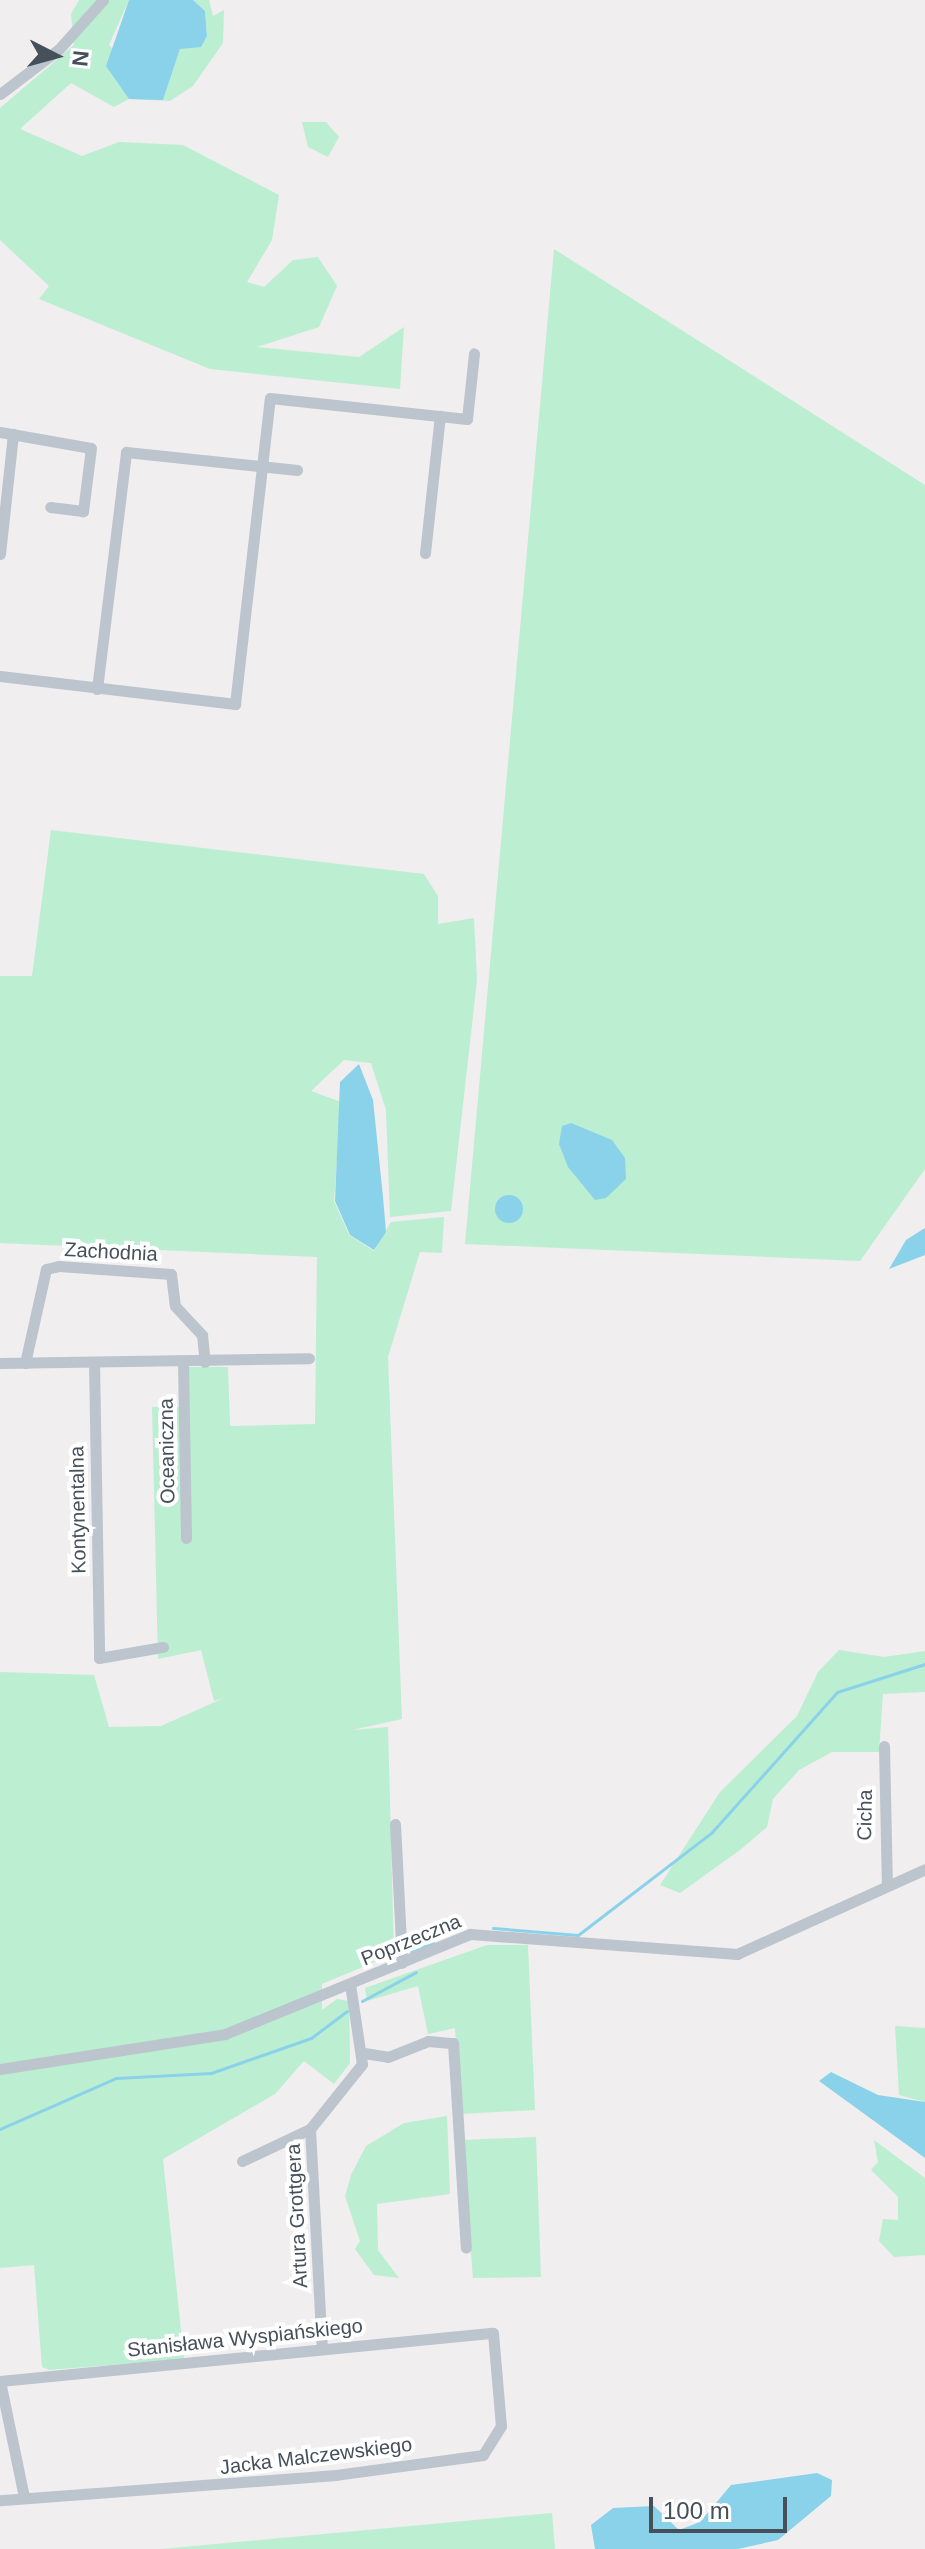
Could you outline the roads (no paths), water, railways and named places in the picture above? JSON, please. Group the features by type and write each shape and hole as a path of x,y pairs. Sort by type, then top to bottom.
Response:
{"street":[{"path":"0,94 59,49 103,0"},
{"path":"0,676 235,704 270,398 467,419 474,353"},
{"path":"425,553 440,416"},
{"path":"0,432 91,448 83,511 50,507"},
{"path":"0,554 13,434"},
{"path":"97,689 126,452 297,470"},
{"name":"Zachodnia","path":"25,1363 46,1269 171,1274 175,1306 202,1335 205,1362"},
{"path":"0,1363 183,1363 309,1358"},
{"name":"Kontynentalna","path":"94,1362 99,1658 163,1647"},
{"name":"Oceaniczna","path":"183,1363 186,1538"},
{"name":"Cicha","path":"884,1746 887,1884"},
{"path":"395,1824 402,1963"},
{"name":"Poprzeczna","path":"0,2069 225,2034 485,1932 737,1954 925,1869"},
{"path":"242,2161 310,2129 364,2053 350,1984"},
{"path":"364,2053 388,2057 428,2041 453,2043 466,2248"},
{"name":"Artura Grottgera","path":"310,2129 322,2349"},
{"name":"Stanisława Wyspiańskiego","path":"0,2381 493,2333"},
{"name":"Jacka Malczewskiego","path":"24,2497 336,2475 483,2455 501,2426 493,2333"},
{"path":"0,2381 24,2497 0,2500"}],"water":[{"path":"129,0 193,0 205,11 207,36 201,47 180,49 163,100 129,99 106,66"},
{"path":"359,1064 373,1100 386,1232 374,1250 350,1235 335,1201 340,1082"},
{"path":"571,1123 612,1140 625,1158 626,1179 606,1198 595,1200 568,1167 559,1144 562,1126"},
{"path":"509,1195 519,1199 523,1209 519,1219 509,1223 499,1219 495,1209 499,1199"},
{"path":"925,1228 925,1255 889,1269 906,1240"},
{"path":"831,2072 878,2095 925,2102 925,2158 819,2081"},
{"path":"817,2473 832,2480 831,2496 778,2540 738,2549 595,2549 591,2525 613,2508 654,2506 679,2530 700,2522 731,2485"}],"waterway":[{"path":"493,1928 578,1935 712,1832 837,1692 925,1664"},
{"path":"411,1951 434,1943"},
{"path":"362,2001 416,1972"},
{"path":"0,2129 116,2078 211,2073 311,2038 347,2011"}]}
